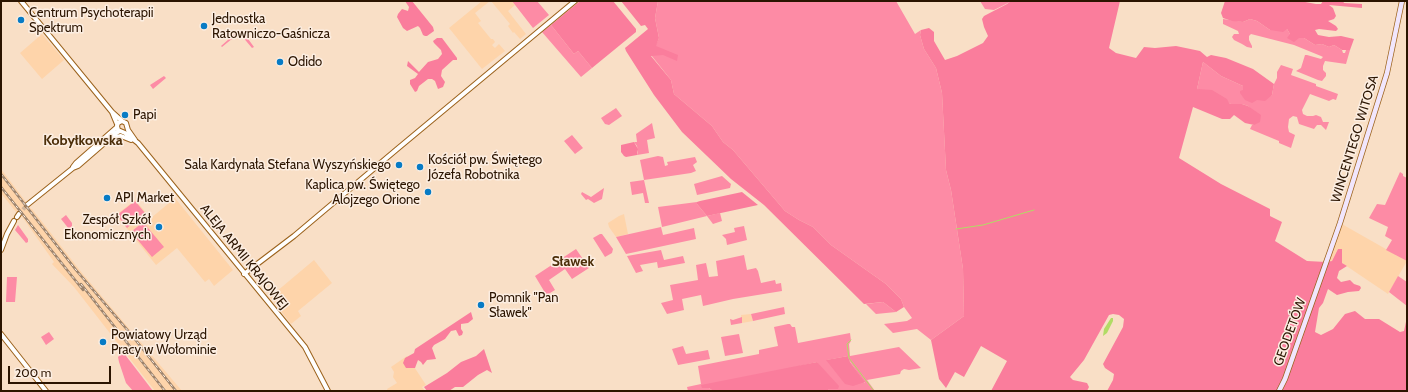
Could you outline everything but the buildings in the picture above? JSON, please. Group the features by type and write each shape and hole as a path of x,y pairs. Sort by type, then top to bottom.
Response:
{"main road":[{"name":"WINCENTEGO WITOSA","path":"1320,281 1340,223 1387,73 1402,1"},
{"name":"GEODETÓW","path":"1279,391 1320,281"}],"street":[{"path":"20,1 112,112 126,123 124,131 109,139 78,166 73,168 27,205"},
{"path":"244,274 294,236 575,1"},
{"path":"112,112 117,126 124,131"},
{"path":"73,168 77,162 122,121"},
{"name":"ALEJA ARMII KRAJOWEJ","path":"124,131 136,142 307,349 328,391"},
{"path":"109,139 123,136 136,142"},
{"path":"1,250 14,221"},
{"path":"1,334 46,391"}],"shaded area":[{"path":"405,1 412,1 433,27 434,31 425,36 418,26 407,31 403,28 397,17 402,9 408,11 409,7"},
{"path":"482,1 490,1 475,13 481,21 478,23 495,42 492,45 495,48 499,44 505,51 482,69 449,28"},
{"path":"491,1 512,1 515,5 508,11 526,34 520,39 514,32 513,33 508,26 510,24"},
{"path":"512,1 537,1 549,15 533,28"},
{"path":"580,1 613,1 636,29 636,32 592,68 578,51 574,54 551,25"},
{"path":"621,1 658,1 655,18 659,38 656,46 678,55 677,61 663,55 651,56 671,80 674,94 712,126 723,142 733,150 785,211 813,227 831,245 886,284 901,299 904,307 896,312 883,302 864,304 764,205 731,179 682,132 654,95 626,51 625,48 648,29 645,25 641,26"},
{"path":"658,1 896,1 915,34 921,30 920,35 924,49 936,68 942,93 946,170 951,190 963,269 964,316 931,340 917,329 893,333 884,324 907,321 912,318 904,307 901,299 886,284 831,245 813,227 785,211 733,150 723,142 712,126 674,94 671,80 651,55 659,38 655,18"},
{"path":"980,1 1010,2 994,10 985,9"},
{"path":"1011,1 1120,1 1109,48 1116,53 1136,58 1144,47 1155,48 1176,46 1200,51 1207,57 1211,55 1226,58 1253,69 1274,84 1272,95 1265,101 1257,100 1252,103 1245,100 1240,93 1240,91 1243,90 1243,86 1221,76 1203,62 1197,89 1212,90 1227,99 1231,104 1242,104 1248,106 1261,115 1260,122 1254,125 1245,123 1234,115 1230,119 1222,119 1193,107 1179,158 1221,184 1270,209 1270,216 1282,222 1275,241 1307,261 1332,261 1338,249 1342,249 1342,263 1347,266 1339,271 1337,278 1341,282 1350,280 1361,288 1359,291 1337,295 1328,289 1323,303 1319,308 1315,332 1321,335 1333,329 1345,314 1355,311 1365,319 1379,319 1400,332 1404,331 1407,317 1407,391 1107,391 1113,380 1114,374 1105,368 1103,364 1123,327 1124,319 1119,315 1113,314 1109,315 1084,360 1070,377 1073,380 1087,383 1089,387 1087,391 991,391 1007,361 981,346 964,377 955,372 946,388 939,379 931,340 964,316 963,269 951,190 946,170 942,93 936,68 924,49 920,35 921,30 929,28 934,32 934,41 945,60 957,56 983,43 988,36 982,19 984,16"},
{"path":"1225,1 1300,1 1321,4 1323,1 1343,1 1344,3 1362,4 1362,8 1329,5 1333,8 1336,16 1334,19 1328,21 1338,29 1336,31 1315,30 1318,35 1329,37 1341,36 1354,39 1350,50 1342,50 1334,45 1329,47 1322,44 1315,45 1304,38 1299,38 1294,42 1287,38 1290,34 1287,29 1283,32 1270,30 1257,21 1250,19 1243,22 1223,18 1221,13"},
{"path":"1223,19 1243,22 1250,19 1257,21 1270,30 1287,29 1290,34 1299,38 1304,38 1315,45 1322,44 1329,47 1334,45 1342,50 1343,53 1345,53 1346,50 1350,50 1346,64 1325,61 1323,70 1326,73 1326,76 1322,81 1318,80 1296,71 1301,68 1305,55 1321,59 1323,57 1294,45 1251,34 1249,36 1249,40 1252,48 1247,47 1234,40 1232,37 1234,34 1239,34 1238,31 1223,24"},
{"path":"551,25 574,54 578,51 592,68 581,77 542,32"},
{"path":"237,32 243,32 254,47 252,48 241,35 238,34 222,47 221,46"},
{"path":"42,34 64,60 42,79 20,53"},
{"path":"437,38 442,38 457,60 453,60 442,70 441,76 445,82 443,87 438,89 435,81 428,79 419,86 415,92 410,84 410,80 415,78 418,74 407,66 408,61 419,72 428,62 438,59 442,54 441,50 433,41"},
{"path":"1203,62 1221,76 1243,86 1243,90 1257,100 1272,95 1277,78 1277,72 1281,65 1293,69 1291,75 1338,94 1336,100 1333,99 1329,101 1310,94 1302,110 1303,114 1307,116 1316,115 1321,117 1323,122 1329,122 1326,130 1321,125 1317,125 1314,129 1299,124 1297,117 1293,116 1289,119 1288,127 1289,132 1295,135 1291,148 1279,143 1279,141 1250,129 1252,125 1254,125 1252,110 1248,106 1242,104 1231,104 1197,89"},
{"path":"164,76 166,78 153,89 150,85"},
{"path":"616,108 622,116 609,125 605,124 601,118"},
{"path":"652,123 655,138 647,140 649,153 637,155 637,146 634,142 637,142 636,134"},
{"path":"572,135 583,148 575,154 564,141"},
{"path":"634,142 638,149 637,155 624,156 621,152 621,145"},
{"path":"658,156 663,157 665,166 668,165 667,162 695,157 697,162 693,165 696,171 691,173 644,180 640,160"},
{"path":"1,169 82,273 182,391 155,391 74,287 52,264 54,262 23,218 17,211 16,212 1,193"},
{"path":"1400,172 1407,178 1407,261 1386,250 1392,240 1385,236 1388,227 1369,218 1377,204 1385,205"},
{"path":"722,176 731,184 730,188 697,195 694,184"},
{"path":"644,180 649,203 645,203 643,193 632,195 630,182"},
{"path":"604,188 602,199 594,203 588,199 586,200 581,194 582,192 591,197"},
{"path":"742,192 758,205 707,216 697,204 697,202 700,201"},
{"path":"175,198 233,270 214,286 209,279 205,282 177,248 156,265 116,215 135,200 151,218"},
{"path":"135,201 145,213 127,228 117,215"},
{"path":"697,202 707,216 662,227 658,207"},
{"path":"720,213 722,221 713,224 707,216"},
{"path":"624,214 628,234 616,237 608,223"},
{"path":"66,215 72,223 72,226 69,229 61,219"},
{"path":"143,222 164,247 152,257 131,232"},
{"path":"1340,223 1407,261 1388,294 1342,263 1338,249 1332,261 1326,262"},
{"path":"18,225 28,239 28,242 26,243 15,230"},
{"path":"744,226 747,240 727,245 726,239 722,235 735,232 734,228"},
{"path":"661,227 663,235 694,228 696,239 626,254 616,237"},
{"path":"602,234 613,249 612,253 605,257 593,238"},
{"path":"576,249 589,268 572,279 565,269 549,280 555,290 545,296 542,293 544,291 535,276"},
{"path":"661,250 664,260 683,256 685,263 658,268 657,262 640,265 643,271 636,273 627,256"},
{"path":"744,255 747,270 756,268 761,283 775,280 776,284 781,283 782,291 733,299 703,306 701,295 682,299 684,310 667,314 661,303 673,300 670,285 698,280 696,265 706,263 709,277 718,276 716,261"},
{"path":"314,260 332,283 298,311 301,316 291,324 270,297"},
{"path":"1398,276 1407,282 1407,306 1389,292"},
{"path":"7,277 17,277 15,302 6,302"},
{"path":"883,302 896,312 876,314 866,304"},
{"path":"784,307 785,314 753,321 751,314"},
{"path":"471,312 473,319 468,323 461,324 461,329 463,332 462,335 459,336 456,330 451,331 445,339 434,345 432,348 436,359 427,360 423,365 418,360 415,368 406,368 403,363 405,358 414,353 415,349"},
{"path":"751,314 753,321 742,323 741,315"},
{"path":"742,317 742,323 731,325 730,319 733,320"},
{"path":"1111,318 1113,318 1113,321 1107,333 1103,336 1104,329"},
{"path":"790,324 792,327 795,327 798,343 850,333 850,356 899,347 921,368 909,370 904,369 900,374 867,380 875,391 828,391 817,362 705,388 709,388 713,391 688,391 687,387 701,384 698,366 759,354 759,350 778,346 774,327","holes":["848,356 849,360 865,383 827,360"]},
{"path":"49,332 54,339 46,345 41,337"},
{"path":"739,334 743,353 725,356 721,337"},
{"path":"683,346 686,354 708,350 710,359 678,365 672,349"},
{"path":"484,349 492,373 487,370 463,387 455,387 449,391 427,391 424,387 447,373 461,362 476,356"},
{"path":"123,352 153,391 133,391 126,383 118,357"},
{"path":"407,356 426,385 422,387 425,391 388,391 387,389 397,383 393,377 394,372 391,367"},
{"path":"848,356 850,362 865,382 853,386 845,384 826,360"},
{"path":"817,362 839,386 838,389 828,389 828,391 713,391 709,388 702,388 701,385"}],"waterway":[{"path":"956,229 983,225 1034,210"},
{"path":"851,340 847,344 849,358 874,391"}],"tunnel":[{"path":"19,214 27,205"}],"railway":[{"path":"1,174 76,270 130,333 176,391"},
{"path":"1,187 83,290"},
{"path":"81,284 165,391"}],"place":[{"name":"Centrum Psychoterapii Spektrum","path":"21,20"},
{"name":"Jednostka Ratowniczo-Gaśnicza","path":"204,26"},
{"name":"Odido","path":"280,62"},
{"name":"Papi","path":"125,115"},
{"name":"Sala Kardynała Stefana Wyszyńskiego","path":"399,165"},
{"name":"Kościół pw. Świętego Józefa Robotnika","path":"420,167"},
{"name":"Kaplica pw. Świętego Alojzego Orione","path":"428,192"},
{"name":"API Market","path":"107,198"},
{"name":"Zespół Szkół Ekonomicznych","path":"159,227"},
{"name":"Pomnik \"Pan Sławek\"","path":"481,305"},
{"name":"Powiatowy Urząd Pracy w Wołominie","path":"103,342"}],"district":[{"name":"Kobyłkowska","path":"83,141"},
{"name":"Sławek","path":"573,262"}]}
